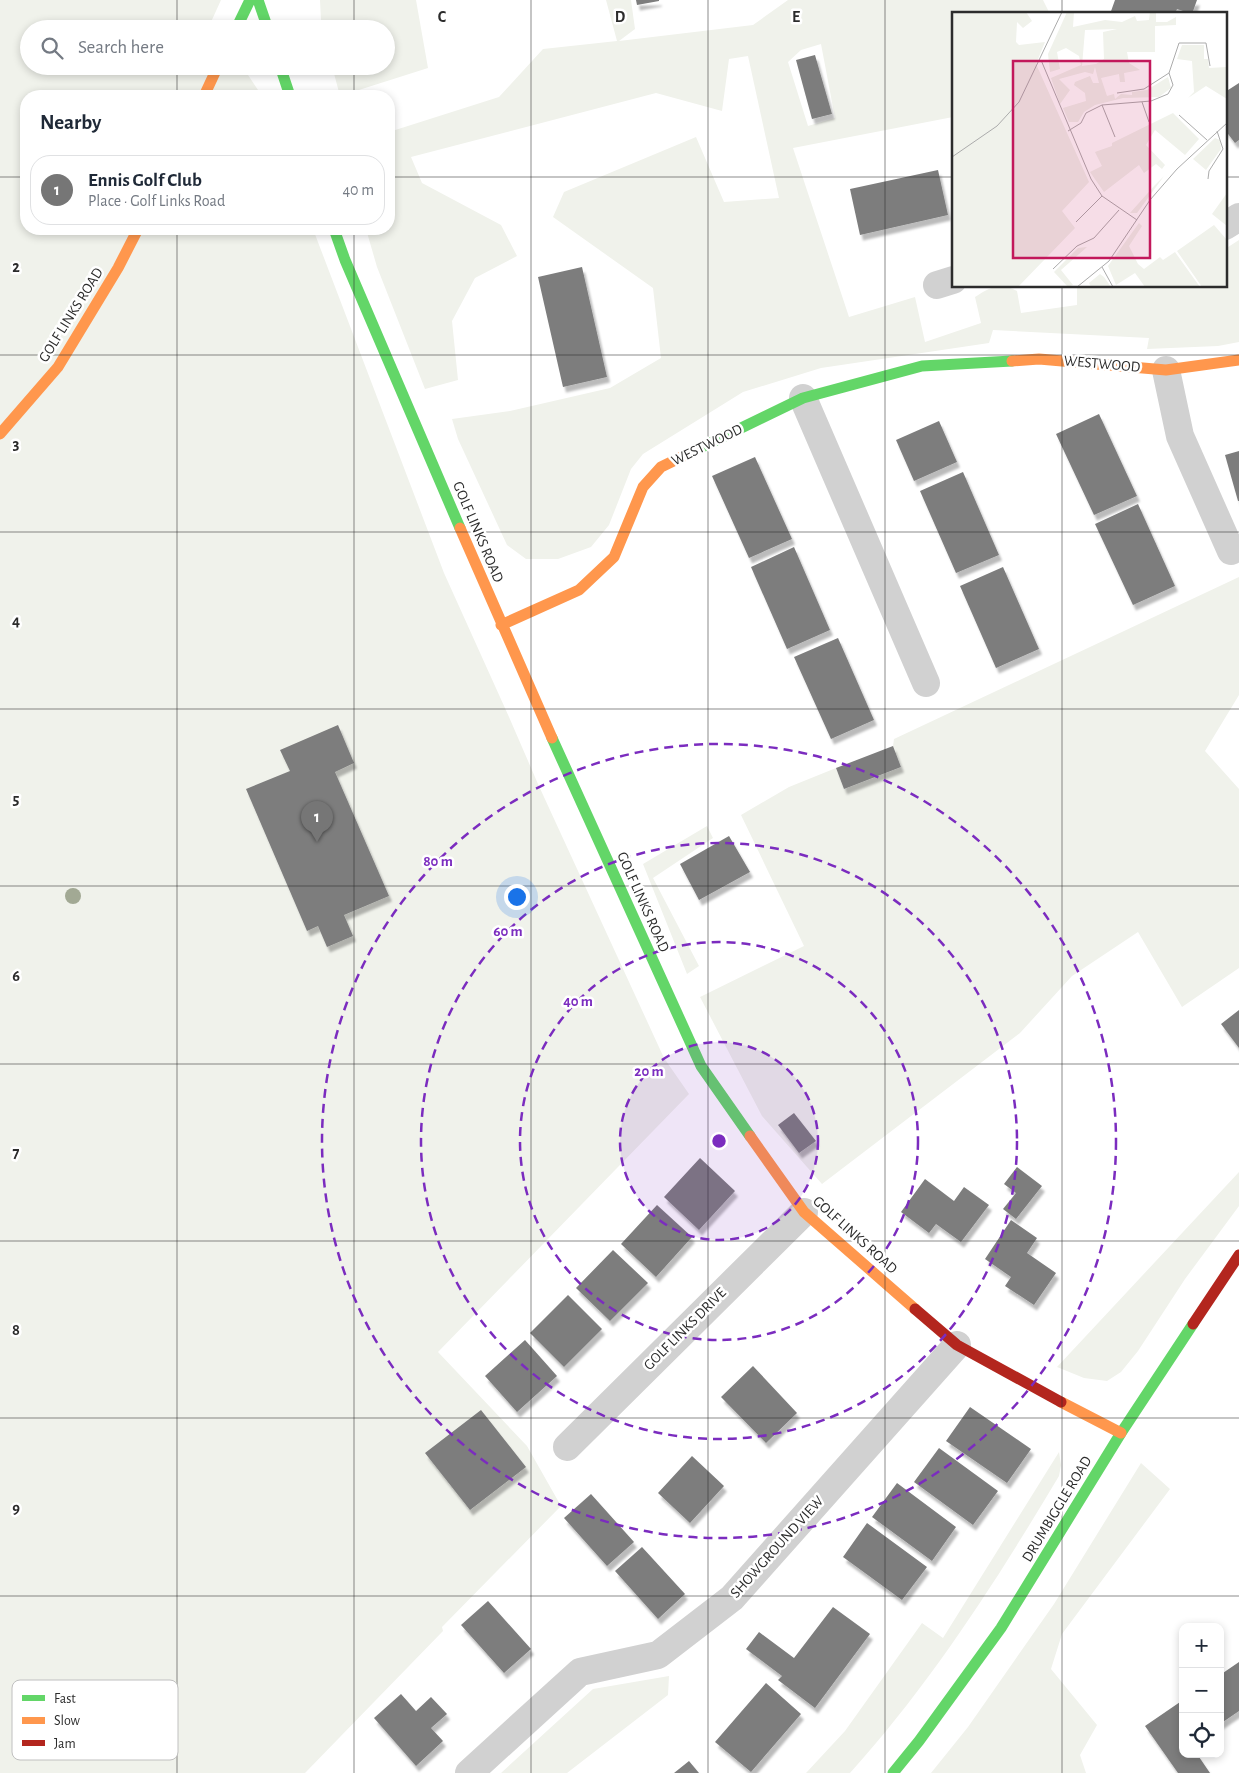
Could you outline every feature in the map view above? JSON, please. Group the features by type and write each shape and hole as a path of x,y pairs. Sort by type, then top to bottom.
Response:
{"street":[{"path":"240,20 250,0"},
{"path":"258,0 265,20"},
{"path":"207,90 214,75"},
{"path":"283,75 288,90"},
{"path":"1226,225 1239,217"},
{"name":"GOLF LINKS ROAD","path":"0,434 58,367 118,268 135,235"},
{"name":"GOLF LINKS ROAD","path":"336,235 345,260 501,625 701,1066 804,1212 957,1345 1036,1390 1121,1432"},
{"name":"WESTWOOD","path":"501,625 579,590 614,557 642,487 661,467 803,398 922,366 1039,358 1166,370 1239,360"},
{"path":"1166,370 1180,436 1231,551"},
{"path":"803,398 926,683"},
{"name":"GOLF LINKS DRIVE","path":"567,1447 804,1212"},
{"name":"DRUMBIGGLE ROAD","path":"893,1773 920,1741 1001,1628 1121,1432 1239,1255"},
{"name":"SHOWGROUND VIEW","path":"469,1773 580,1672 658,1655 732,1598 957,1345"}],"shaded area":[{"path":"0,0 221,0 212,20 20,20 20,75 248,75 258,90 20,90 20,235 315,235 444,573 538,784 664,1058 689,1094 438,1352 527,1446 561,1506 442,1627 443,1631 305,1773 0,1773"},
{"path":"320,0 416,0 428,68 359,90 338,90 334,75 395,75 395,20 321,20"},
{"path":"606,0 631,0 635,29 619,41 753,25 788,0 1043,0 1049,12 952,12 952,117 793,148 849,317 915,297 925,342 981,323 975,297 993,288 1011,288 1017,291 1021,313 1077,305 1077,288 1226,288 1226,248 1239,240 1239,342 1218,346 1147,349 1149,338 993,330 989,343 821,368 743,392 643,454 631,469 609,525 591,547 558,559 526,559 507,545 458,439 452,419 510,411 610,388 661,358 653,288 553,217 564,192 696,137 724,202 779,198 748,56 729,59 722,111 656,93 411,157 422,183 501,225 517,256 475,278 452,321 458,380 425,389 377,267 368,235 395,235 395,130 499,97 543,49 617,41","holes":["821,44 835,118 808,126 788,62 801,50"]},
{"path":"1239,577 1239,695 1205,751 1239,789 1239,968 1182,1007 1138,932 1072,976 1020,1033 822,1184 762,1116 700,997 804,946 741,815 789,787 836,768 844,789 901,767 893,746 894,739"},
{"path":"707,826 713,838 653,878 699,966 687,974 643,864"},
{"path":"1239,1172 1239,1206 1185,1279 1138,1351 1121,1372 1107,1381 1084,1378 1057,1367"},
{"path":"1059,1452 1061,1465 1059,1476 1012,1554 962,1630 880,1739 850,1773 806,1773 845,1731 922,1623 943,1638"},
{"path":"1141,1463 1170,1489 1062,1634 1051,1669 1097,1725 1080,1755 1086,1773 931,1773 968,1727 1054,1604"},
{"path":"669,1676 668,1695 567,1773 501,1773 593,1689"}],"building":[{"path":"636,0 659,0 659,1 637,5"},
{"path":"1115,0 1197,0 1193,12 1177,9 1176,12 1111,12"},
{"path":"815,55 832,114 812,119 796,60"},
{"path":"1239,83 1239,140 1235,143 1226,131 1226,91"},
{"path":"938,170 948,215 860,235 850,189"},
{"path":"582,267 607,377 563,387 538,277"},
{"path":"1099,414 1137,496 1094,515 1056,434"},
{"path":"939,421 957,462 914,481 896,440"},
{"path":"1239,451 1239,501 1238,501 1225,455"},
{"path":"755,457 792,539 749,558 712,476"},
{"path":"963,472 999,555 956,573 920,491"},
{"path":"1138,504 1175,586 1133,605 1095,524"},
{"path":"794,547 830,630 787,649 751,567"},
{"path":"1003,567 1039,649 996,668 960,586"},
{"path":"838,638 874,720 831,739 794,657"},
{"path":"338,725 354,763 335,772 389,896 344,915 353,936 327,947 318,926 307,931 246,789 290,771 280,750"},
{"path":"893,746 901,767 844,789 836,768"},
{"path":"729,836 750,872 699,900 680,864"},
{"path":"1239,1010 1239,1048 1221,1024"},
{"path":"794,1113 816,1141 799,1153 778,1125"},
{"path":"700,1158 735,1191 699,1230 664,1197"},
{"path":"1017,1167 1042,1186 1016,1219 1003,1209 1016,1193 1004,1184"},
{"path":"925,1179 954,1201 964,1187 989,1205 961,1242 936,1224 929,1233 901,1212"},
{"path":"657,1205 692,1237 656,1277 621,1244"},
{"path":"1011,1220 1037,1238 1027,1253 1056,1273 1034,1305 1005,1286 1011,1277 985,1259"},
{"path":"613,1250 648,1283 610,1321 576,1288"},
{"path":"568,1295 602,1329 564,1367 530,1333"},
{"path":"525,1340 557,1376 517,1412 485,1376"},
{"path":"753,1366 797,1413 766,1443 721,1397"},
{"path":"970,1407 1031,1449 1007,1483 946,1441"},
{"path":"481,1410 526,1467 470,1510 425,1453"},
{"path":"939,1448 998,1491 973,1525 914,1482"},
{"path":"692,1456 724,1486 690,1523 658,1493"},
{"path":"897,1483 956,1527 932,1561 872,1517"},
{"path":"591,1494 634,1542 607,1566 564,1518"},
{"path":"867,1523 927,1567 902,1600 843,1557"},
{"path":"642,1547 685,1594 658,1619 615,1571"},
{"path":"488,1601 531,1649 504,1673 461,1625"},
{"path":"833,1607 870,1634 815,1708 778,1680 782,1676 746,1649 759,1632 794,1658"},
{"path":"1239,1662 1239,1711 1224,1721 1224,1713 1224,1672"},
{"path":"766,1683 801,1714 751,1772 715,1742"},
{"path":"401,1694 416,1711 431,1697 447,1714 431,1728 443,1741 416,1766 374,1718"},
{"path":"1179,1703 1179,1758 1200,1758 1210,1773 1178,1773 1145,1726"},
{"path":"689,1761 699,1773 674,1773"}],"traffic: fast":[{"path":"240,20 250,0"},
{"path":"258,0 265,20"},
{"path":"283,75 288,90"},
{"path":"336,235 345,260 460,528"},
{"path":"698,449 803,398 922,366 1012,361"},
{"path":"552,738 701,1066 750,1136"},
{"path":"893,1773 919,1741 1001,1628 1121,1433 1193,1324"}],"traffic: slow":[{"path":"207,90 214,75"},
{"path":"0,434 58,367 118,268 135,235"},
{"path":"1012,361 1039,359 1166,370 1239,360"},
{"path":"501,625 579,590 614,557 643,487 661,467 698,449"},
{"path":"460,528 552,738"},
{"path":"750,1136 804,1212 915,1309"},
{"path":"1061,1402 1121,1433"}],"traffic: jam":[{"path":"1193,1324 1239,1255"},
{"path":"915,1309 957,1345 1061,1402"}],"place":[{"name":"Ennis Golf Club","path":"317,842"}]}
